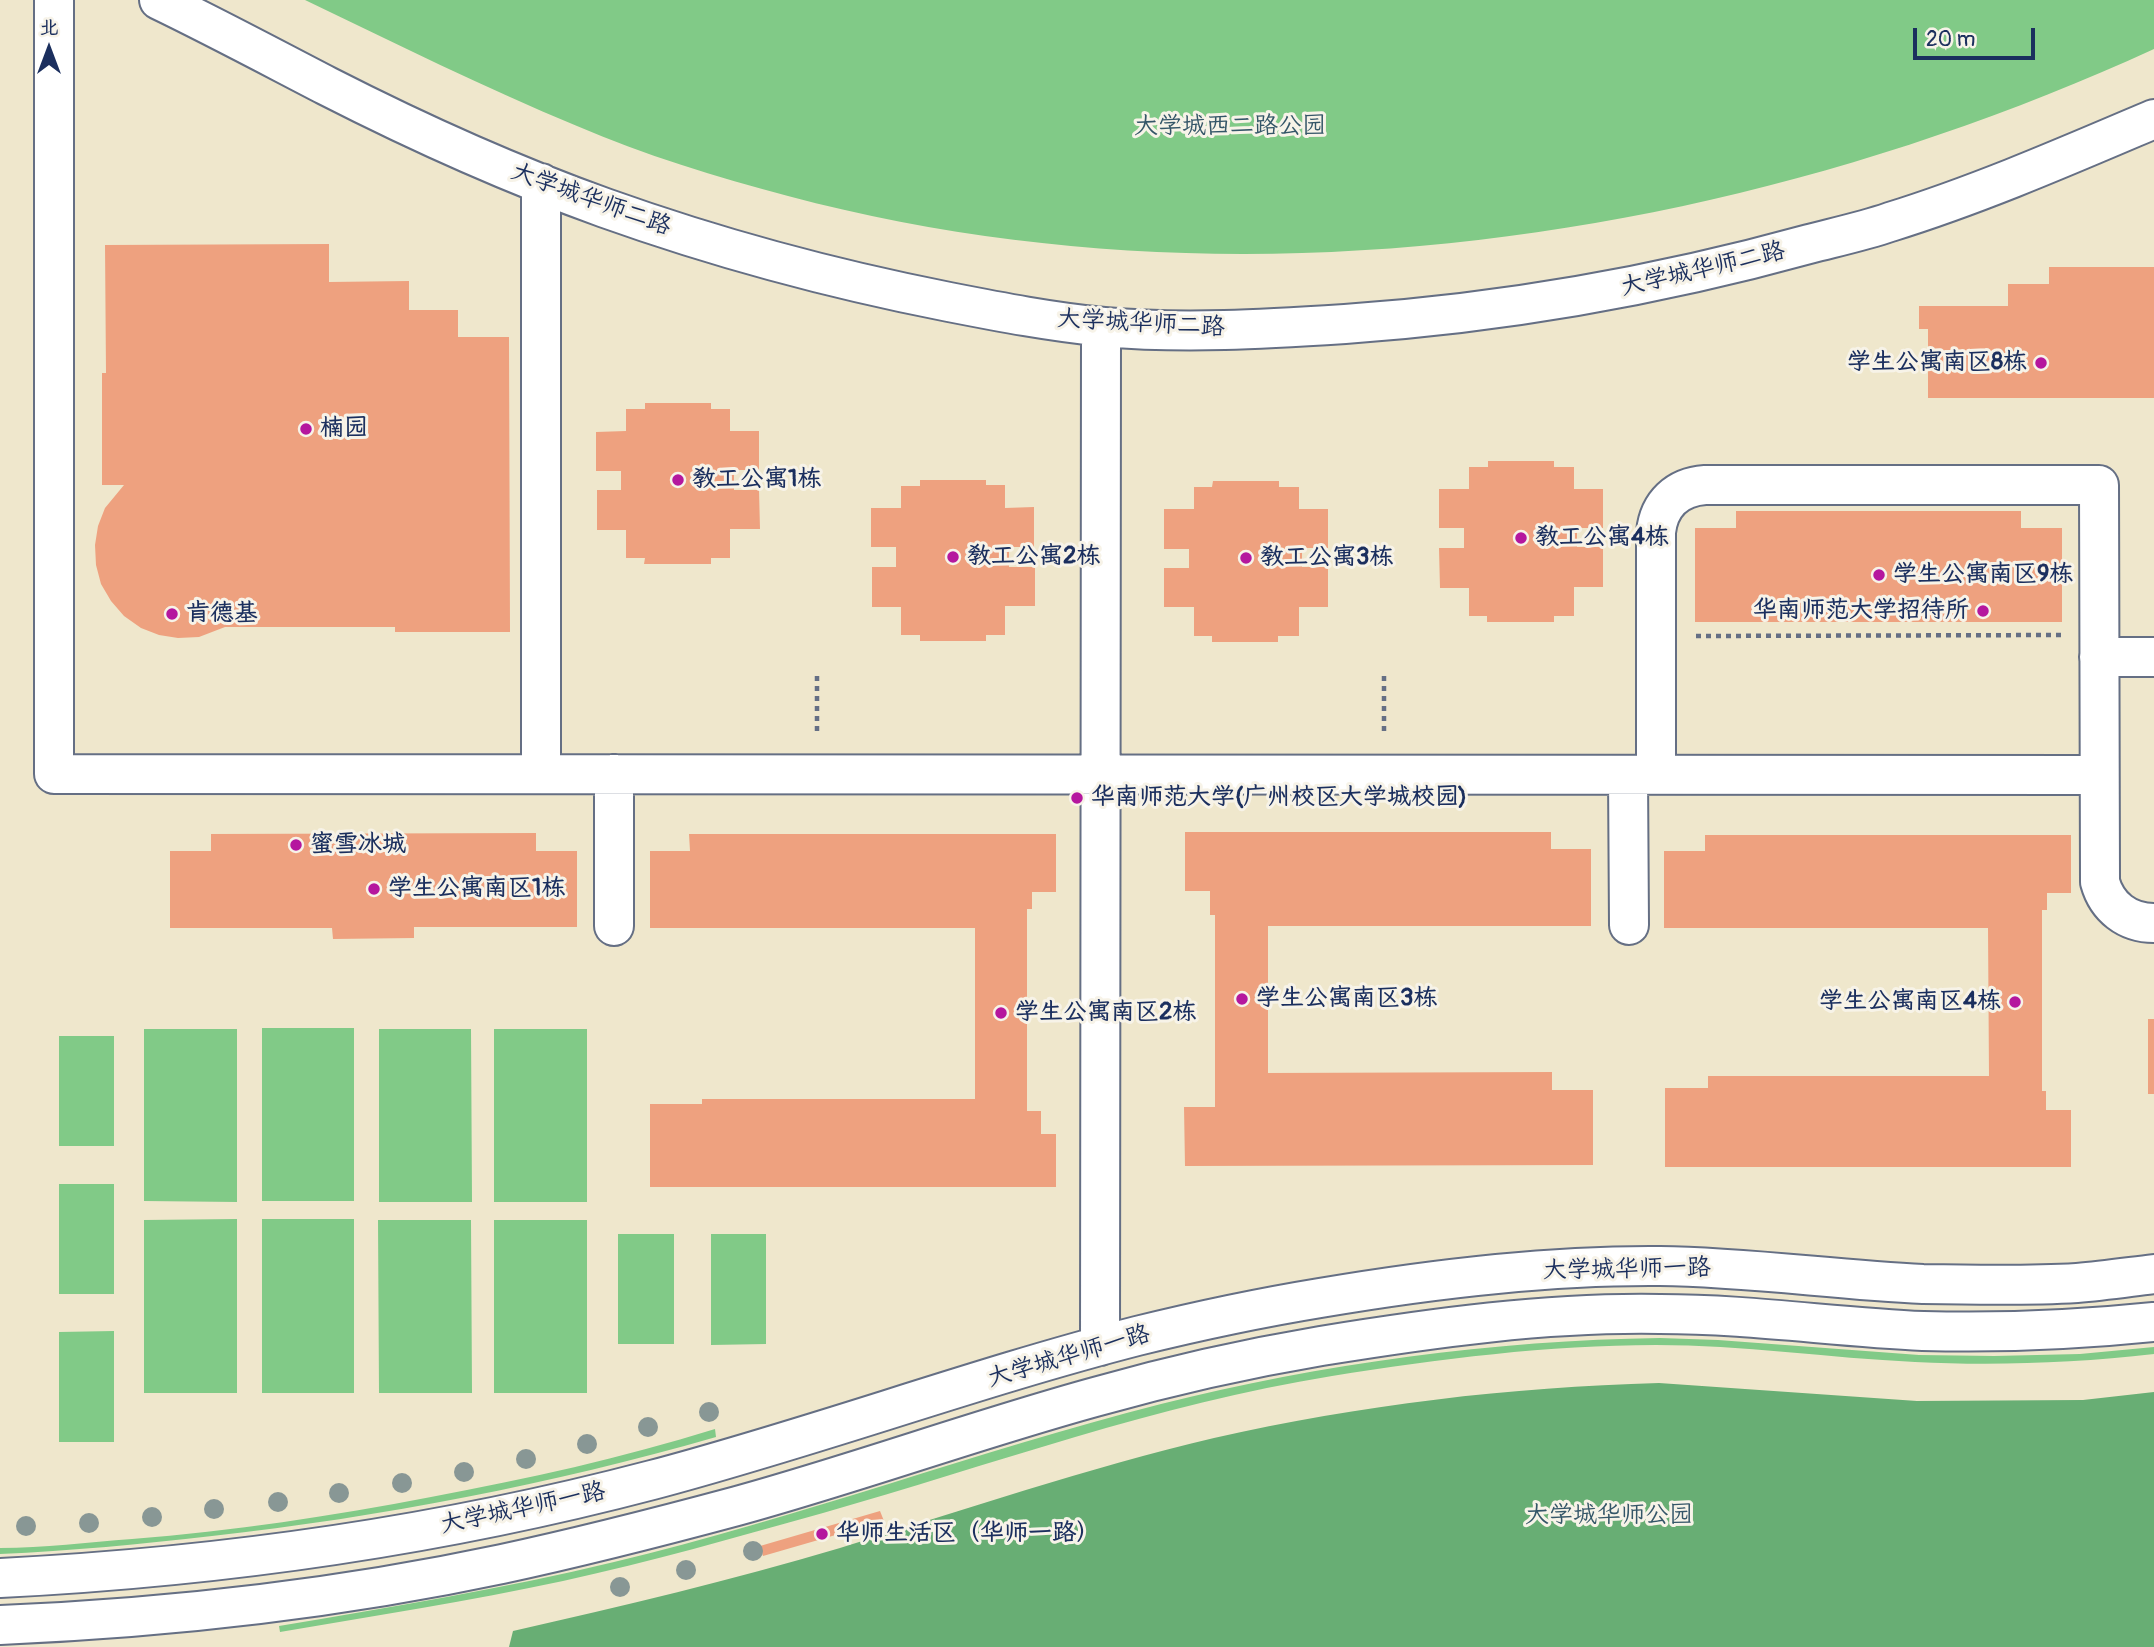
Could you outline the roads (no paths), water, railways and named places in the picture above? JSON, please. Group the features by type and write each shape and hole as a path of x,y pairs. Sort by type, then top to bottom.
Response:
{"street":[{"path":"54,0 54,774 2099,775"},
{"name":"大学城华师二路","path":"159,0 381,113 541,183 646,222 828,275 986,309 1101,327 1267,328 1416,319 1523,306 1615,290 1731,266 1890,222 2025,174 2154,119"},
{"path":"541,183 541,774"},
{"path":"1100,1346 1101,327"},
{"path":"1629,925 1656,636 1657,521 1666,503 1673,497 1688,488 1705,485 2099,485 2099,873 2107,900 2122,914 2138,922 2154,923"},
{"path":"2099,646 2154,657"},
{"path":"614,774 614,926"},
{"name":"大学城华师一路","path":"0,1578 105,1572 229,1560 488,1518 678,1473 1100,1346 1189,1324 1314,1299 1527,1271 1661,1266 1922,1283 1982,1284 2076,1283 2154,1274"},
{"name":"大学城华师一路","path":"0,1625 172,1614 235,1607 382,1586 497,1565 580,1547 744,1504 1152,1382 1277,1354 1403,1334 1599,1314 1719,1316 1920,1331 1981,1332 2079,1330 2154,1322"}],"place":[{"name":"学生公寓南区8栋","path":"2041,363"},
{"name":"楠园","path":"306,429"},
{"name":"教工公寓1栋","path":"678,480"},
{"name":"教工公寓4栋","path":"1521,538"},
{"name":"教工公寓2栋","path":"953,557"},
{"name":"教工公寓3栋","path":"1246,558"},
{"name":"学生公寓南区9栋","path":"1879,575"},
{"name":"华南师范大学招待所","path":"1983,611"},
{"name":"肯德基","path":"172,614"},
{"name":"华南师范大学(广州校区大学城校园)","path":"1077,798"},
{"name":"蜜雪冰城","path":"296,845"},
{"name":"学生公寓南区1栋","path":"374,889"},
{"name":"学生公寓南区3栋","path":"1242,999"},
{"name":"学生公寓南区4栋","path":"2015,1002"},
{"name":"学生公寓南区2栋","path":"1001,1013"},
{"name":"华师生活区（华师一路）","path":"822,1534"}],"park label":[{"name":"大学城西二路公园","path":"1230,127"},
{"name":"大学城华师公园","path":"1609,1516"}]}
